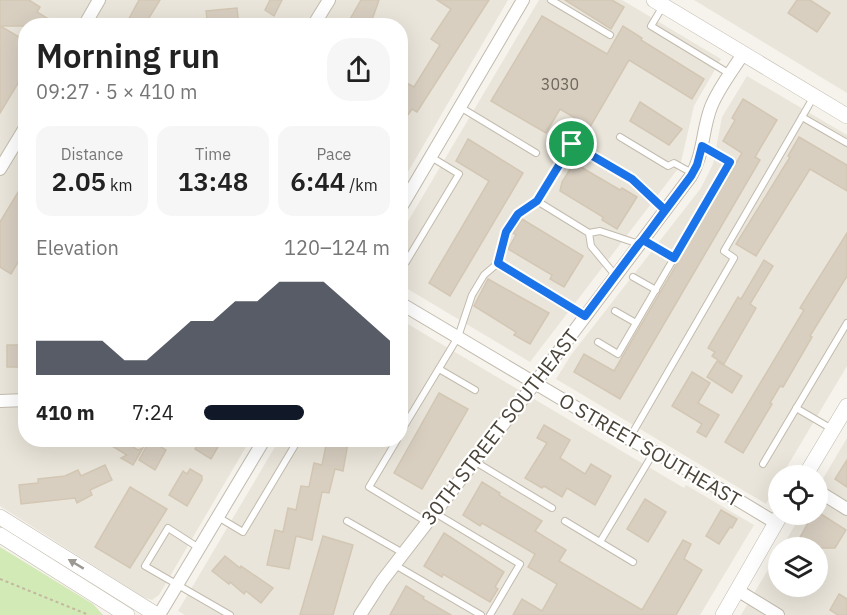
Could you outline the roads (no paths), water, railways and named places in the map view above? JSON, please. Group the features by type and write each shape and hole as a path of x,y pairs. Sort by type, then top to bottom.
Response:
{"street":[{"path":"318,18 329,0"},
{"path":"408,196 523,0"},
{"path":"88,18 96,1"},
{"path":"659,3 847,116"},
{"name":"30TH STREET SOUTHEAST","path":"360,615 370,596 394,564 535,383 692,173 697,165 711,106 743,54"},
{"path":"1,167 18,139"},
{"name":"O STREET SOUTHEAST","path":"408,308 629,439 768,513"},
{"path":"0,401 18,400"},
{"path":"811,465 847,406"},
{"path":"0,517 158,615 260,447"},
{"path":"828,497 847,509"},
{"path":"723,615 775,525"},
{"path":"0,535 127,615"},
{"path":"737,590 778,615"}],"lane":[{"path":"551,0 610,35"},
{"path":"659,3 651,26 730,74"},
{"path":"629,439 734,258 724,251 814,96"},
{"path":"460,107 536,153"},
{"path":"802,117 847,144"},
{"path":"620,137 668,166 674,163 692,173"},
{"path":"408,421 458,337 472,295 484,275 498,263 506,232 518,214 537,201 572,144 632,179 665,210"},
{"path":"598,342 618,354 730,162 702,146"},
{"path":"408,259 459,174 431,157"},
{"path":"537,201 589,233 600,231 641,242 674,258"},
{"path":"589,233 591,246 616,276"},
{"path":"498,263 585,316"},
{"path":"633,277 656,290"},
{"path":"615,310 636,323"},
{"path":"763,464 847,323"},
{"path":"439,369 475,390"},
{"path":"796,408 832,430"},
{"path":"218,516 243,532 294,447"},
{"path":"393,447 369,487 520,564 490,615"},
{"path":"600,542 654,452"},
{"path":"474,461 552,508"},
{"path":"347,521 403,553"},
{"path":"565,521 633,562"},
{"path":"200,548 168,528 145,566 230,615"},
{"path":"394,564 481,615"}]}
